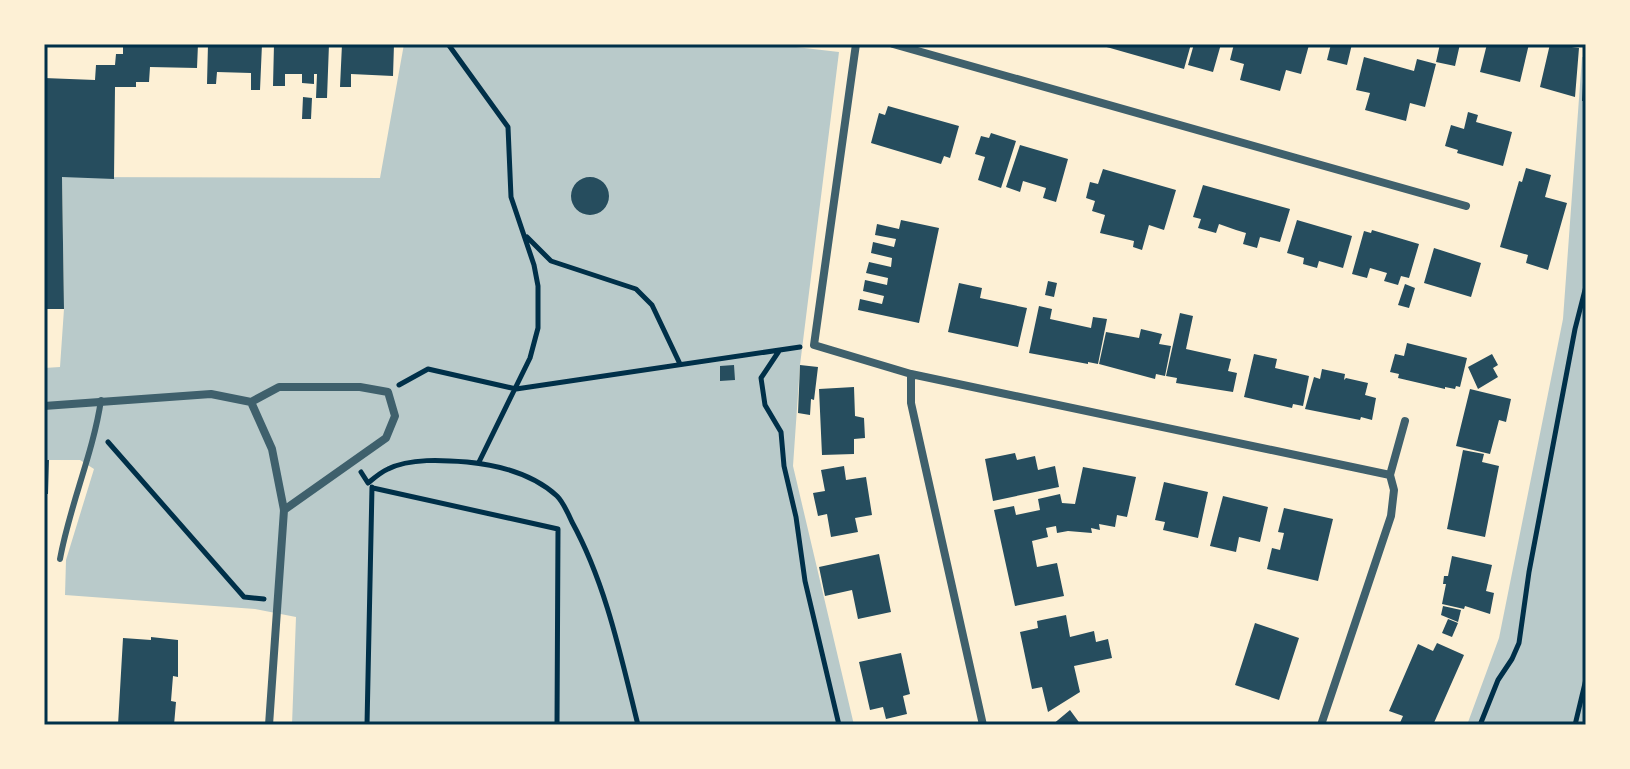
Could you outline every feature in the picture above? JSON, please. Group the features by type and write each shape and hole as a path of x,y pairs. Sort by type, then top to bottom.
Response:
{"street":[{"path":"856,44 814,345 911,374 1390,475"},
{"path":"893,44 1466,206"},
{"path":"911,374 911,403 983,725"},
{"path":"44,406 211,394 251,402 279,387 360,387 388,392 395,416 386,438 284,510"},
{"path":"251,402 272,449 284,510 269,725"},
{"path":"1321,725 1391,516 1394,490 1390,475 1405,421"}],"lane":[{"path":"60,559 67,520 98,426 101,400"}],"path":[{"path":"448,44 508,127 511,197 538,286 538,328 530,358 479,463"},
{"path":"524,234 551,261 636,289 652,305 680,364"},
{"path":"1480,725 1498,680 1519,643 1529,572 1586,286"},
{"path":"388,392 428,369 516,389 814,345"},
{"path":"780,350 761,378 765,405 781,432 784,466 796,517 805,581 839,725"},
{"path":"98,426 244,597 277,600"},
{"path":"370,485 389,468 443,460 479,463 527,475 558,497 579,534 600,589 638,725"},
{"path":"353,462 370,485 367,725"},
{"path":"370,485 558,529 557,725"},
{"path":"1575,725 1586,679"}],"shaded area":[{"path":"404,44 770,44 839,52 800,365 793,466 854,725 292,725 296,617 255,609 65,595 66,560 94,469 80,460 44,460 44,368 60,367 64,309 62,177 380,178"},
{"path":"1582,57 1586,57 1586,725 1467,725 1499,638 1563,319"}],"building":[{"path":"123,44 198,44 197,68 150,67 149,82 136,82 136,87 115,87 114,179 62,177 64,309 44,309 44,78 95,80 96,65 115,65 116,54 123,54"},
{"path":"208,44 262,44 260,90 251,90 251,73 217,72 216,84 207,84"},
{"path":"274,44 329,44 327,98 316,98 317,74 314,74 314,84 302,83 302,74 285,74 285,86 273,86"},
{"path":"342,44 394,44 393,76 351,74 351,87 340,87"},
{"path":"1096,44 1191,44 1184,69"},
{"path":"1194,44 1221,44 1213,72 1188,65"},
{"path":"1234,44 1309,45 1301,74 1286,70 1280,91 1240,80 1244,64 1230,60"},
{"path":"1331,44 1352,44 1347,65 1327,60"},
{"path":"1440,44 1460,44 1455,66 1436,62"},
{"path":"1487,44 1529,44 1520,82 1480,72"},
{"path":"1550,44 1579,48 1575,97 1540,87"},
{"path":"1364,57 1414,71 1417,59 1436,64 1425,107 1410,103 1406,121 1365,110 1370,93 1356,90"},
{"path":"1583,82 1586,83 1586,101 1582,101"},
{"path":"303,97 312,98 311,119 302,119"},
{"path":"888,106 959,126 950,158 944,156 941,164 871,143 879,113 885,115"},
{"path":"1468,112 1478,115 1476,122 1512,132 1503,166 1457,153 1458,150 1445,146 1451,125 1464,129"},
{"path":"991,133 1016,141 1001,188 978,180 985,157 975,154 981,136 989,138"},
{"path":"1020,145 1068,159 1056,202 1043,198 1046,188 1023,181 1020,192 1006,187"},
{"path":"1526,168 1551,175 1545,197 1567,203 1548,270 1526,263 1528,255 1500,247 1519,181 1522,182"},
{"path":"1103,169 1176,190 1164,230 1149,225 1142,250 1133,247 1134,241 1100,233 1105,215 1092,211 1095,201 1086,198 1090,182 1098,184"},
{"path":"590,177 604,182 609,196 604,210 590,215 576,210 571,196 576,182"},
{"path":"1203,185 1290,209 1280,242 1260,237 1257,248 1243,244 1246,233 1219,224 1216,233 1198,228 1201,219 1193,217"},
{"path":"901,220 939,228 919,323 858,310 860,299 882,304 884,296 863,291 865,280 887,285 888,278 866,273 869,262 891,267 892,258 871,253 873,242 894,247 896,239 875,235 877,224 899,229"},
{"path":"1297,220 1352,236 1343,268 1319,261 1317,268 1303,264 1304,258 1287,253"},
{"path":"1372,230 1419,244 1409,278 1401,276 1398,285 1384,281 1387,273 1370,268 1367,278 1352,274 1364,231 1371,233"},
{"path":"1434,248 1481,263 1471,297 1424,283"},
{"path":"1048,281 1057,283 1054,297 1045,295"},
{"path":"959,283 982,288 980,298 1027,308 1018,347 948,332"},
{"path":"1405,284 1415,288 1409,308 1398,305"},
{"path":"1039,306 1052,309 1050,319 1091,328 1093,317 1107,319 1098,364 1029,353"},
{"path":"1180,313 1193,316 1186,349 1231,359 1228,371 1237,373 1233,392 1176,383 1177,378 1166,376"},
{"path":"1141,329 1162,334 1159,344 1171,346 1165,376 1156,374 1155,379 1099,364 1106,332 1139,338"},
{"path":"1407,343 1467,358 1460,387 1445,389 1398,378 1399,374 1390,372 1395,354 1404,356"},
{"path":"1254,354 1277,359 1275,368 1309,376 1303,406 1293,404 1292,408 1244,397"},
{"path":"1492,354 1498,365 1493,368 1498,377 1478,389 1468,367"},
{"path":"734,365 735,380 720,381 720,366"},
{"path":"800,365 818,367 810,415 798,413"},
{"path":"1322,369 1345,374 1344,380 1368,383 1365,395 1376,398 1372,420 1305,409 1314,377 1320,379"},
{"path":"854,387 855,416 864,418 865,438 854,439 854,454 822,455 819,389"},
{"path":"1470,389 1511,399 1506,422 1499,420 1490,454 1456,446"},
{"path":"1463,450 1484,454 1482,462 1499,466 1485,537 1447,529"},
{"path":"1015,453 1017,460 1035,456 1038,470 1055,466 1059,487 993,501 985,459"},
{"path":"44,460 49,460 48,494 44,494"},
{"path":"844,466 846,480 866,477 872,515 855,518 858,532 831,537 827,514 818,516 813,493 825,491 821,470"},
{"path":"1083,467 1136,477 1127,517 1117,515 1115,527 1099,524 1100,530 1091,528 1092,533 1057,533 1056,526 1046,528 1048,537 1032,541 1037,567 1057,563 1064,596 1015,606 994,510 1014,506 1016,515 1040,510 1038,499 1060,494 1062,503 1075,504"},
{"path":"1164,482 1208,492 1198,538 1163,530 1165,522 1155,520"},
{"path":"1223,496 1268,507 1260,542 1239,537 1236,552 1210,546"},
{"path":"1284,508 1333,519 1318,581 1267,569 1272,548 1280,550 1284,533 1278,532"},
{"path":"879,554 891,612 858,619 852,590 825,596 819,567"},
{"path":"1452,556 1492,565 1486,591 1494,593 1490,614 1465,606 1464,609 1442,604 1446,584 1443,584 1444,576 1448,576"},
{"path":"1443,606 1461,610 1458,622 1441,615"},
{"path":"1066,615 1070,637 1094,631 1096,642 1108,639 1112,658 1074,666 1080,692 1048,712 1042,687 1032,689 1020,632 1038,628 1037,621"},
{"path":"1448,619 1458,623 1452,637 1442,633"},
{"path":"1255,623 1299,638 1279,700 1235,685"},
{"path":"151,637 178,640 178,677 173,676 171,701 176,702 174,725 118,725 123,638 151,640"},
{"path":"1437,643 1464,655 1433,725 1399,725 1403,716 1389,711 1418,644 1433,651"},
{"path":"901,653 910,694 903,696 907,714 886,719 883,707 870,710 859,662"},
{"path":"1070,710 1081,725 1052,725"}]}
